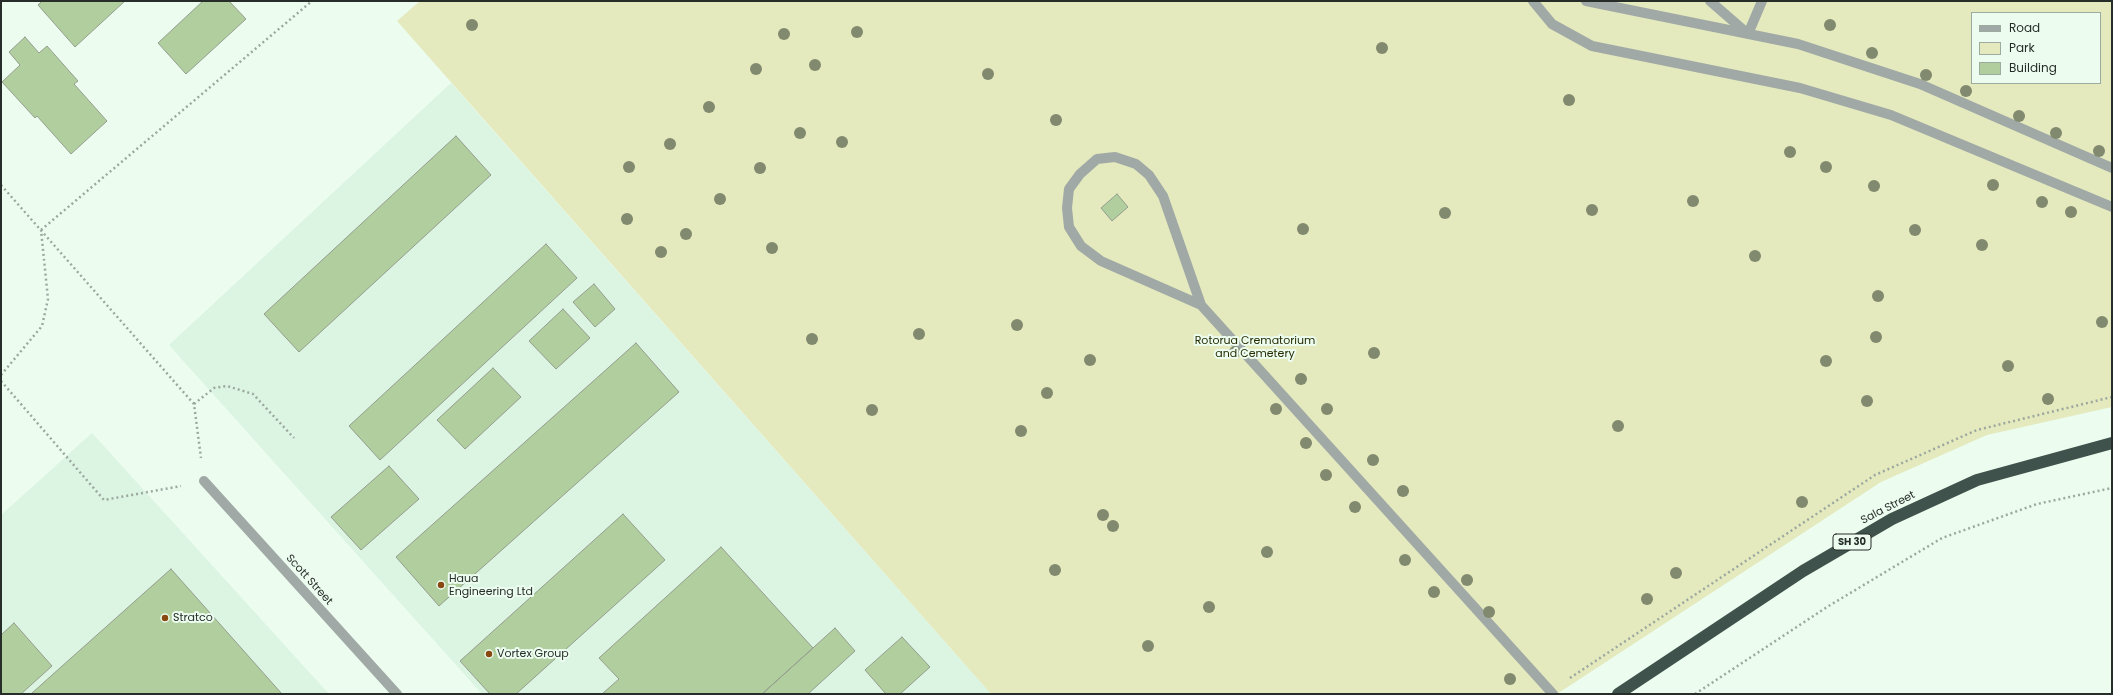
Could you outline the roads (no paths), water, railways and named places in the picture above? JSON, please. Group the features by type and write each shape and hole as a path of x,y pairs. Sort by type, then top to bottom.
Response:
{"highway":[{"name":"Sala Street","path":"1618,694 1803,572 1892,519 1977,480 2112,443"}],"street":[{"path":"1533,1 1552,24 1592,46 1800,88 1891,115 2112,207"},
{"path":"1586,1 1798,44 1920,84 2112,168"},
{"path":"1710,1 1748,34"},
{"path":"1748,34 1762,1"},
{"path":"1201,305 1101,261 1082,246 1068,227 1067,208 1069,189 1080,174 1097,159 1115,157 1136,164 1153,180 1163,196 1201,305 1552,693"},
{"name":"Scott Street","path":"204,481 397,694"}],"place":[{"name":"Haua Engineering Ltd","path":"441,585"},
{"name":"Stratco","path":"165,618"},
{"name":"Vortex Group","path":"489,654"}],"park label":[{"name":"Rotorua Crematorium and Cemetery","path":"1255,347"}]}
